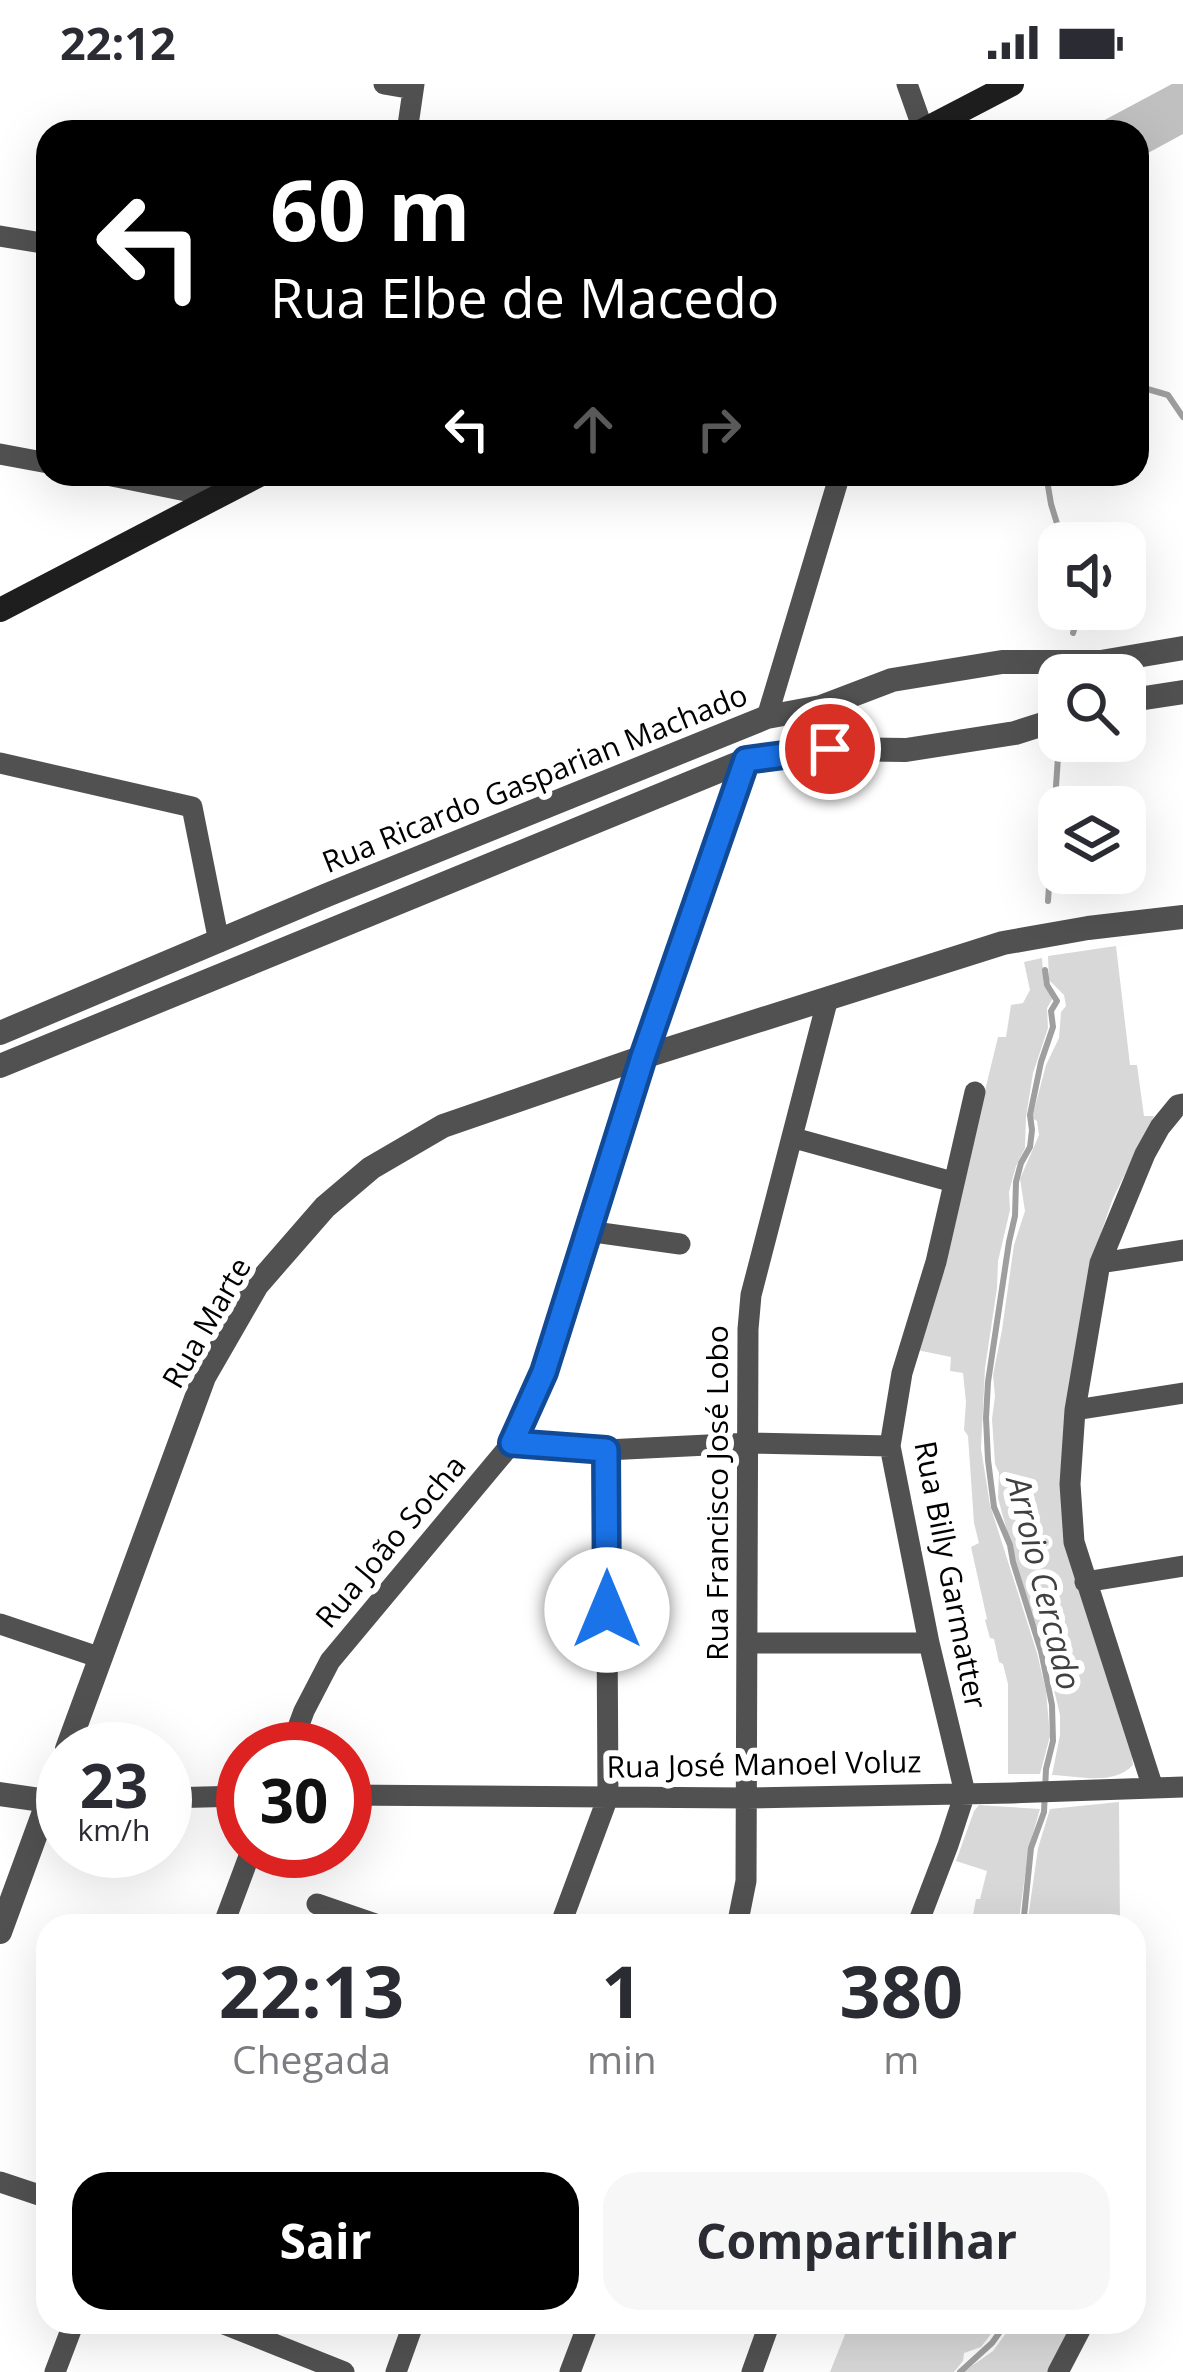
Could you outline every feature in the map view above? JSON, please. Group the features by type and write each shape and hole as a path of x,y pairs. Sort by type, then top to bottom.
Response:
{"main road":[{"path":"943,120 1012,84"},
{"path":"0,610 236,486"}],"street":[{"path":"384,84 413,87 409,120"},
{"path":"907,84 918,120"},
{"path":"0,236 36,242"},
{"path":"0,454 36,461"},
{"path":"164,486 216,496"},
{"path":"767,717 836,486"},
{"name":"Rua Ricardo Gasparian Machado","path":"0,1033 767,717 821,707 892,680 1002,662 1102,662 1183,648"},
{"path":"1146,698 1183,692"},
{"name":"Rua Ricardo Gasparian Machado","path":"0,1066 746,760 830,749 906,750 1038,726"},
{"name":"Rua João Socha","path":"300,1722 330,1661 512,1443 544,1372 643,1057 746,760"},
{"path":"0,763 192,807 219,942"},
{"name":"Rua Marte","path":"77,1722 204,1378 256,1285 325,1207 371,1168 443,1126 1003,943 1183,917"},
{"name":"Rua Francisco José Lobo","path":"739,1914 746,1882 748,1329 752,1294 828,998"},
{"name":"Rua Billy Garmatter","path":"965,1792 929,1643 890,1446 902,1372 936,1262 975,1092"},
{"path":"1153,1788 1074,1542 1070,1484 1076,1409 1100,1263 1145,1154 1180,1105"},
{"path":"794,1138 953,1182"},
{"path":"587,1232 680,1244"},
{"path":"1100,1263 1183,1250"},
{"path":"1076,1409 1183,1393"},
{"path":"512,1443 606,1450 748,1443 890,1446"},
{"path":"564,1914 608,1797 606,1450"},
{"path":"1085,1582 1183,1566"},
{"path":"0,1624 100,1658"},
{"path":"747,1643 929,1643"},
{"name":"Rua José Manoel Voluz","path":"372,1796 746,1798 1183,1787"},
{"path":"922,1914 965,1792"},
{"path":"0,1794 36,1798"},
{"path":"0,1932 36,1847"},
{"path":"227,1914 241,1878"},
{"path":"317,1904 346,1914"},
{"path":"0,2182 36,2194"},
{"path":"55,2372 69,2334"},
{"path":"249,2334 344,2372"},
{"path":"396,2372 410,2334"},
{"path":"570,2372 584,2334"},
{"path":"752,2372 766,2334"},
{"path":"1058,2372 1078,2334"}],"shaded area":[{"path":"1116,946 1130,1065 1137,1065 1144,1116 1154,1116 1102,1230 1072,1372 1082,1599 1133,1765 1116,1776 1095,1778 1052,1775 1060,1715 998,1498 993,1375 1014,1245 1025,1211 1020,1179 1039,1135 1032,1118 1066,1006 1064,995 1049,980 1048,956"},
{"path":"1042,958 1044,986 1053,998 1033,1073 1025,1148 1009,1192 985,1368 981,1448 990,1505 1037,1653 1050,1736 1040,1774 1008,1774 1008,1684 985,1620 971,1547 979,1543 964,1430 963,1373 950,1371 951,1357 917,1350 945,1270 998,1037 1006,1037 1011,1005 1023,1003 1030,990 1024,962"},
{"path":"1119,1802 1120,1914 1029,1914 1038,1848 1050,1809"},
{"path":"979,1805 1040,1809 1020,1914 973,1914 987,1871 956,1861"},
{"path":"845,2334 991,2334 981,2347 964,2353 954,2372 830,2372"},
{"path":"1005,2334 1070,2334 1049,2372 963,2372 993,2351"}],"building":[{"path":"1172,84 1183,84 1183,134 1149,152 1149,120 1104,120"}],"waterway":[{"path":"1149,389 1168,395 1183,417"},
{"name":"Arroio Cercado","path":"1048,486 1057,522"},
{"name":"Arroio Cercado","path":"1048,901 1058,762"},
{"name":"Arroio Cercado","path":"1024,1914 1031,1848 1044,1812 1053,1741 1052,1705 1010,1545 994,1507 986,1418 1016,1182 1030,1147 1030,1115 1057,1001 1045,970"},
{"name":"Arroio Cercado","path":"960,2372 998,2334"}],"route":[{"path":"607,1610 606,1450 512,1443 544,1372 643,1057 746,760 830,749"}]}
